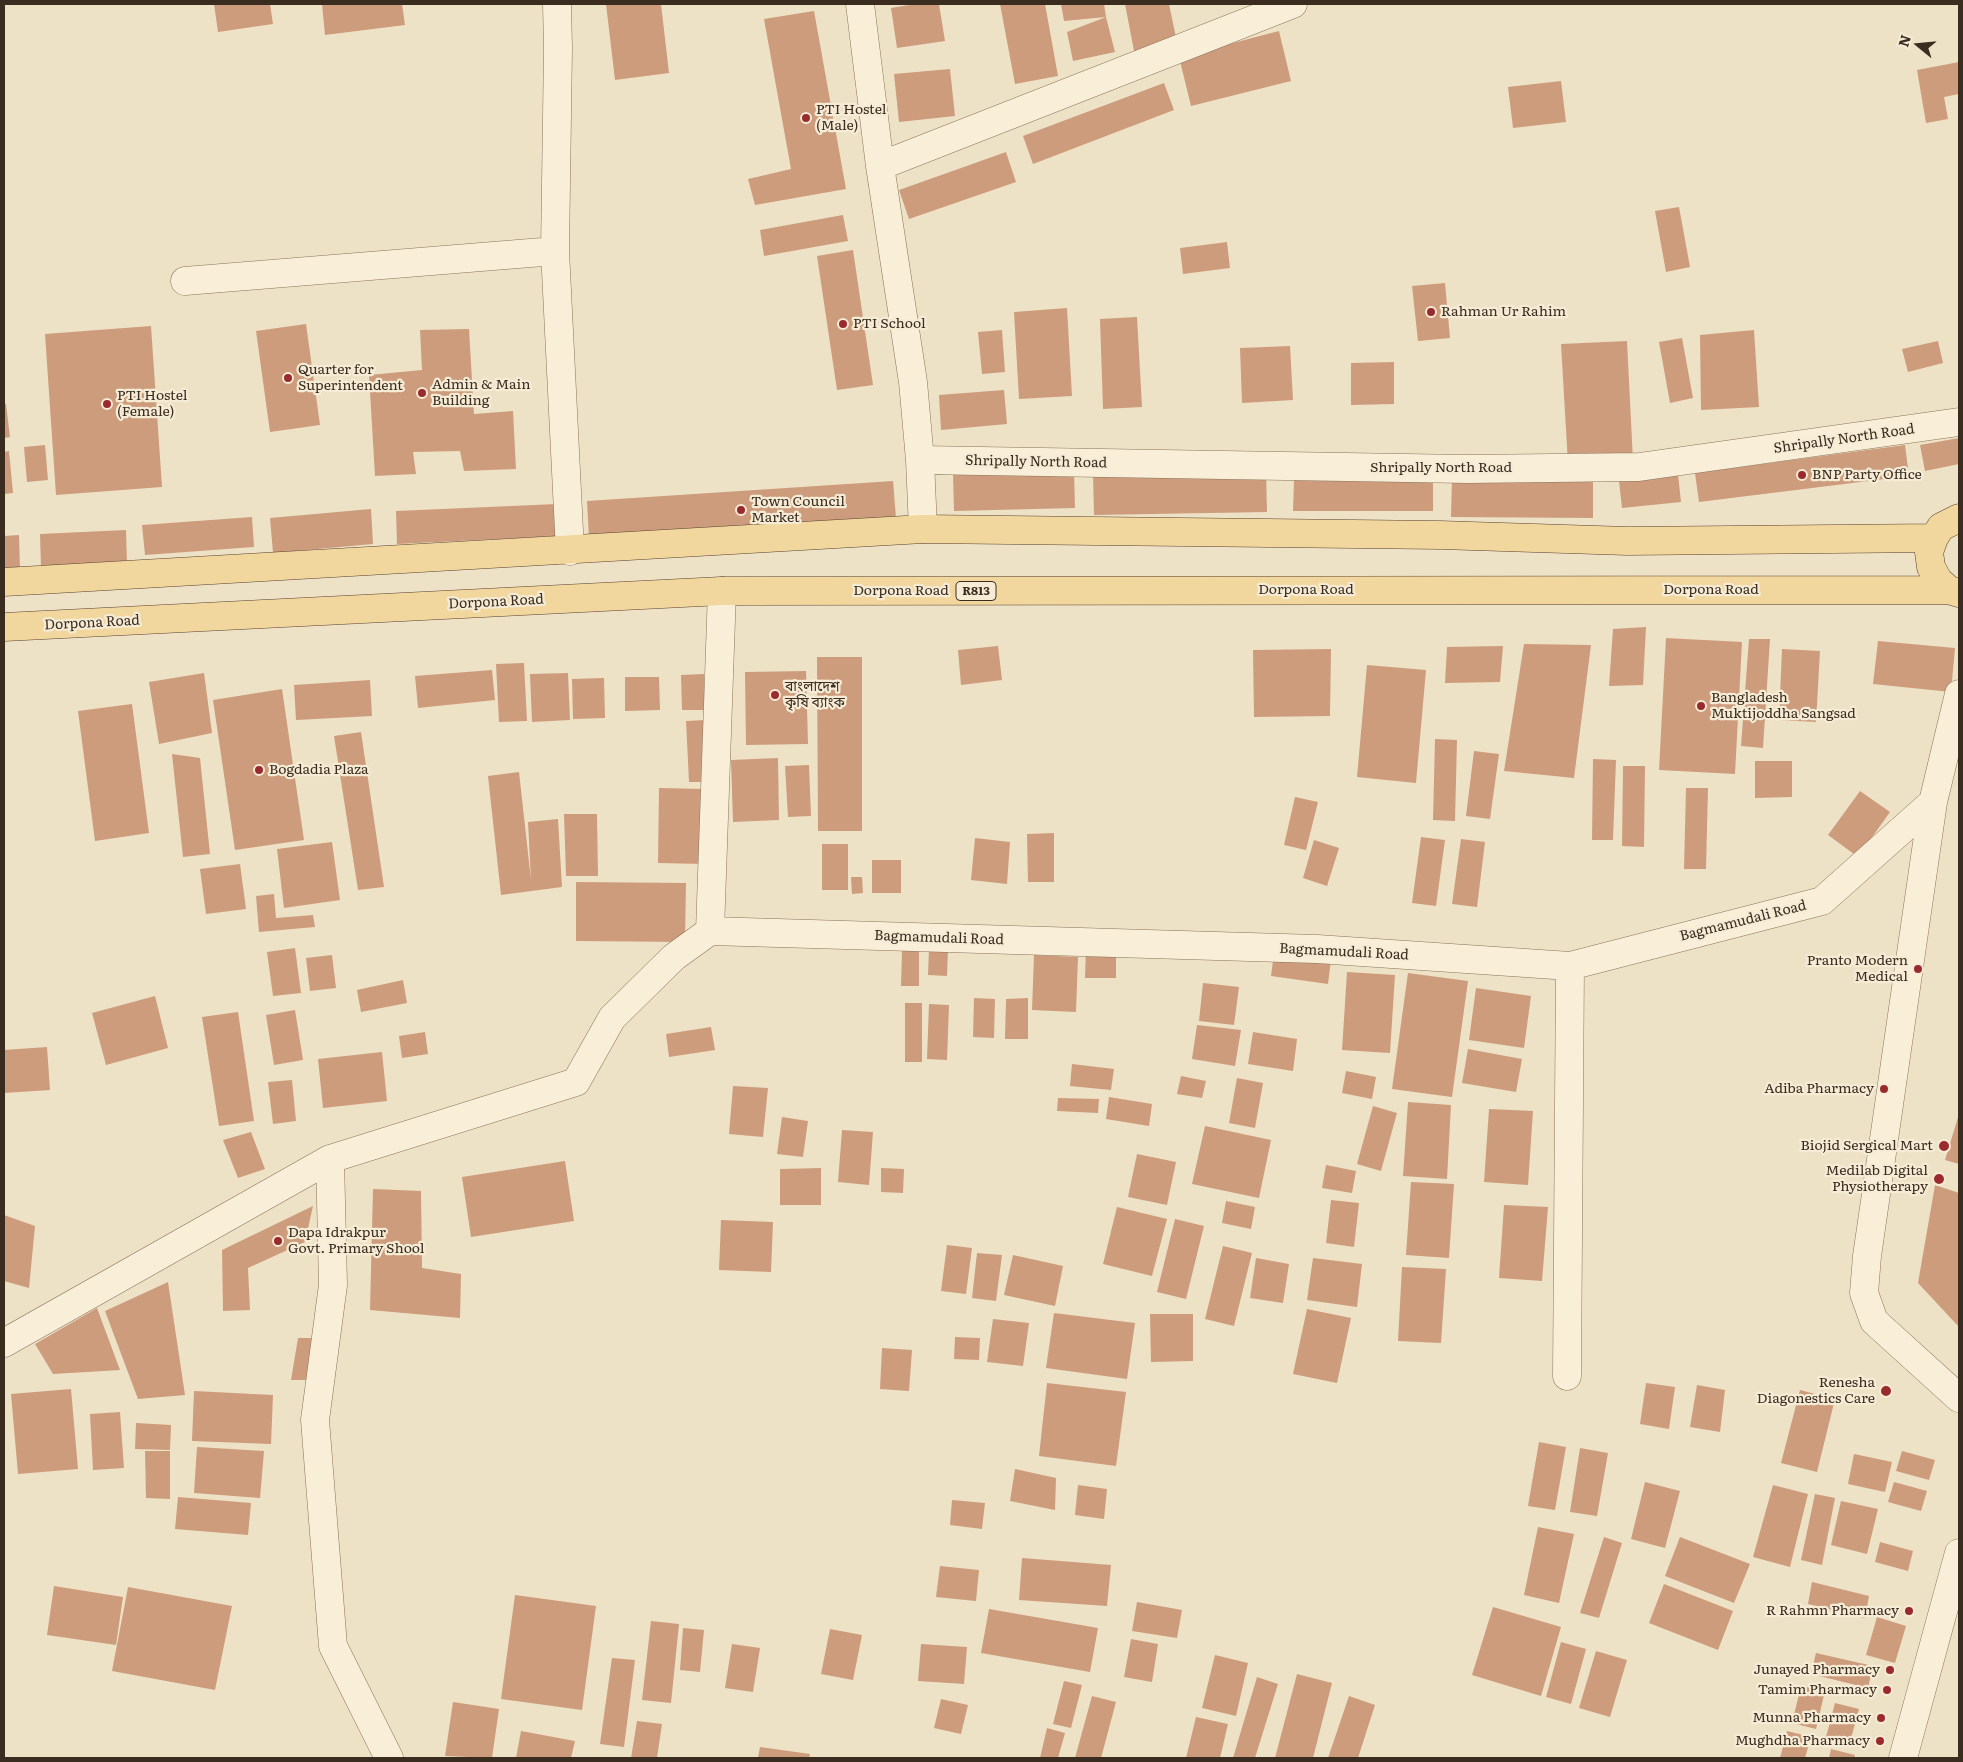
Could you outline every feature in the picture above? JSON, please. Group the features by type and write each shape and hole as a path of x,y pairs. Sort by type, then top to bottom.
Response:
{"main road":[{"path":"1954,591 1938,580 1931,567 1929,552 1934,538 1941,527 1959,518"},
{"path":"4,582 570,551 923,529 1440,535 1628,541 1934,538"},
{"name":"Dorpona Road","path":"4,627 722,591 1954,591"}],"street":[{"path":"557,4 555,251 570,551"},
{"path":"860,4 880,166 913,382 920,460 923,529"},
{"path":"880,166 1293,4"},
{"path":"185,281 555,251"},
{"name":"Shripally North Road","path":"920,460 1467,469 1639,467 1959,422"},
{"path":"4,1343 330,1159 576,1082 612,1018 674,957 710,931 722,591"},
{"path":"1959,694 1933,802 1868,1246 1864,1294 1874,1321 1959,1398"},
{"name":"Bagmamudali Road","path":"710,931 1316,949 1570,966 1822,901 1933,802"},
{"path":"1568,1376 1570,966"},
{"path":"330,1159 333,1285 316,1420 333,1646 389,1758"},
{"path":"1903,1758 1959,1554"}],"building":[{"path":"214,4 270,4 273,24 218,32"},
{"path":"322,4 402,4 405,25 325,35"},
{"path":"606,4 661,4 669,73 615,80"},
{"path":"915,4 939,4 945,41 897,48 891,8"},
{"path":"1000,4 1045,4 1058,76 1015,84"},
{"path":"1061,4 1104,4 1106,17 1064,21"},
{"path":"1125,4 1169,4 1178,47 1135,56"},
{"path":"814,11 846,189 755,205 748,179 791,169 764,19"},
{"path":"1106,17 1115,52 1073,61 1067,32"},
{"path":"1279,31 1291,81 1191,106 1179,57"},
{"path":"1959,62 1959,94 1944,97 1948,119 1926,123 1917,70"},
{"path":"950,69 955,116 899,122 894,74"},
{"path":"1561,81 1566,122 1513,128 1508,87"},
{"path":"1164,83 1174,110 1033,164 1023,136"},
{"path":"1006,152 1016,182 909,219 899,190"},
{"path":"1679,207 1690,267 1666,272 1655,211"},
{"path":"843,215 848,241 764,256 760,230"},
{"path":"1227,242 1230,268 1183,274 1180,248"},
{"path":"853,250 873,385 837,390 817,256"},
{"name":"Rahman Ur Rahim","path":"1445,283 1450,338 1418,341 1412,286"},
{"path":"1067,308 1072,396 1019,399 1014,312"},
{"path":"1137,317 1142,407 1103,409 1100,319"},
{"name":"Quarter for Superintendent","path":"306,324 320,425 270,432 256,331"},
{"path":"151,326 162,487 56,495 45,334"},
{"name":"Admin & Main Building","path":"469,329 474,414 513,411 516,469 464,471 460,451 413,452 416,474 375,476 369,375 422,370 420,330"},
{"path":"1002,330 1005,372 982,374 978,332"},
{"path":"1754,330 1759,407 1701,410 1700,335"},
{"path":"1682,338 1693,398 1670,403 1659,342"},
{"path":"1627,341 1633,461 1568,464 1561,344"},
{"path":"1938,341 1943,363 1908,372 1902,349"},
{"path":"1290,346 1293,400 1242,403 1240,348"},
{"path":"1394,362 1394,404 1351,405 1351,363"},
{"path":"1004,390 1007,424 941,430 939,395"},
{"path":"4,404 6,404 10,437 4,438"},
{"path":"1959,438 1959,464 1925,471 1920,445"},
{"path":"45,445 48,480 27,482 24,447"},
{"name":"BNP Party Office","path":"1905,445 1909,476 1699,502 1695,473"},
{"path":"9,451 13,493 4,494 4,452"},
{"path":"1074,470 1075,508 954,511 953,474"},
{"path":"1266,471 1267,512 1094,515 1093,474"},
{"path":"1678,474 1681,502 1622,508 1619,481"},
{"path":"1452,475 1593,475 1593,518 1451,517"},
{"path":"1294,480 1433,480 1433,511 1293,511"},
{"name":"Town Council Market","path":"893,481 896,518 589,538 587,501"},
{"path":"557,504 559,536 397,544 396,511"},
{"path":"371,509 373,544 273,553 270,518"},
{"path":"252,517 254,547 145,555 142,525"},
{"path":"126,530 127,563 41,567 40,534"},
{"path":"19,535 20,569 4,570 4,536"},
{"path":"1646,627 1643,685 1609,686 1613,629"},
{"name":"Bangladesh Muktijoddha Sangsad","path":"1666,638 1742,642 1735,774 1659,770"},
{"path":"1749,639 1770,639 1763,748 1741,746"},
{"path":"1878,641 1955,648 1951,692 1873,684"},
{"path":"1524,644 1591,645 1574,778 1504,771"},
{"path":"998,646 1002,680 961,685 958,650"},
{"path":"1503,646 1500,682 1445,683 1447,647"},
{"path":"1331,649 1330,716 1254,717 1253,650"},
{"path":"1782,649 1820,651 1816,722 1779,720"},
{"path":"817,657 862,657 862,831 818,831"},
{"path":"524,663 527,721 499,722 496,664"},
{"path":"1367,665 1426,670 1416,783 1357,777"},
{"path":"492,670 495,700 418,708 415,676"},
{"path":"806,671 808,744 746,745 745,672"},
{"path":"204,673 212,733 159,744 149,682"},
{"path":"568,673 570,720 532,722 530,674"},
{"path":"704,674 705,710 682,710 681,675"},
{"path":"625,677 659,677 660,710 625,711"},
{"path":"604,678 605,718 573,719 572,679"},
{"path":"370,680 372,716 296,720 294,685"},
{"name":"Bogdadia Plaza","path":"282,689 304,840 235,850 213,700"},
{"path":"132,704 149,833 95,841 78,711"},
{"path":"705,720 707,782 689,782 686,721"},
{"path":"361,732 384,887 358,890 334,736"},
{"path":"1435,739 1457,740 1455,821 1433,820"},
{"path":"1474,751 1499,754 1490,819 1466,816"},
{"path":"172,754 200,758 210,854 183,857"},
{"path":"778,758 779,820 733,822 731,760"},
{"path":"1593,759 1616,760 1613,840 1592,840"},
{"path":"1755,761 1792,761 1792,797 1755,798"},
{"path":"809,765 811,816 788,817 785,766"},
{"path":"1623,766 1645,766 1644,847 1622,846"},
{"path":"519,772 531,880 528,822 558,819 562,887 501,895 488,776"},
{"path":"659,788 705,789 703,864 658,863"},
{"path":"1686,788 1708,788 1706,869 1684,869"},
{"path":"1860,791 1890,812 1858,857 1828,835"},
{"path":"1295,797 1318,802 1306,850 1284,845"},
{"path":"564,814 597,814 598,876 566,876"},
{"path":"1054,833 1054,882 1028,882 1027,834"},
{"path":"1421,837 1445,840 1436,906 1412,903"},
{"path":"975,838 1010,842 1007,884 971,880"},
{"path":"1461,839 1485,842 1477,907 1452,904"},
{"path":"1314,840 1339,848 1327,886 1303,878"},
{"path":"332,842 340,900 284,908 277,849"},
{"path":"822,844 848,844 848,890 822,890"},
{"path":"872,860 901,860 901,893 872,893"},
{"path":"240,864 246,909 206,914 200,869"},
{"path":"851,877 862,877 863,893 852,894"},
{"path":"576,882 686,883 685,942 576,941"},
{"path":"274,894 276,918 313,915 315,927 259,932 256,896"},
{"path":"295,948 301,993 273,996 267,952"},
{"path":"929,948 948,949 947,976 928,975"},
{"path":"1086,948 1116,949 1116,978 1085,978"},
{"path":"902,951 919,951 919,986 901,986"},
{"path":"1274,953 1331,960 1328,984 1271,976"},
{"path":"332,955 336,988 310,991 306,958"},
{"path":"1034,955 1078,957 1076,1012 1032,1010"},
{"path":"1347,972 1395,975 1390,1053 1342,1050"},
{"path":"1408,973 1468,981 1452,1097 1392,1089"},
{"path":"403,980 407,1003 361,1012 357,990"},
{"path":"1203,983 1239,987 1234,1025 1199,1021"},
{"path":"1476,988 1531,996 1524,1048 1469,1040"},
{"path":"155,996 168,1048 106,1065 92,1013"},
{"path":"974,998 995,999 994,1038 973,1037"},
{"path":"1028,998 1028,1039 1005,1039 1006,999"},
{"path":"905,1003 922,1003 922,1062 905,1062"},
{"path":"929,1004 949,1005 947,1060 927,1059"},
{"path":"295,1010 303,1060 274,1065 266,1015"},
{"path":"238,1012 254,1121 219,1126 202,1017"},
{"path":"1197,1025 1241,1030 1235,1066 1192,1059"},
{"path":"711,1027 715,1050 669,1057 666,1034"},
{"path":"425,1032 428,1054 402,1058 399,1036"},
{"path":"1253,1032 1297,1039 1293,1071 1248,1064"},
{"path":"47,1047 50,1090 4,1093 4,1050"},
{"path":"1468,1049 1522,1059 1516,1092 1462,1083"},
{"path":"382,1052 387,1101 323,1108 318,1059"},
{"path":"1072,1064 1114,1069 1111,1090 1070,1086"},
{"path":"1346,1071 1376,1077 1372,1099 1342,1093"},
{"path":"1181,1076 1206,1081 1202,1098 1177,1094"},
{"path":"1237,1078 1263,1083 1255,1128 1229,1123"},
{"path":"292,1080 296,1121 273,1124 268,1082"},
{"path":"733,1086 768,1088 763,1137 729,1134"},
{"path":"1109,1097 1152,1104 1149,1126 1106,1119"},
{"path":"1058,1098 1099,1099 1098,1113 1057,1111"},
{"path":"1408,1102 1451,1105 1447,1179 1403,1176"},
{"path":"1373,1106 1397,1113 1381,1171 1357,1164"},
{"path":"1489,1109 1533,1111 1528,1185 1484,1182"},
{"path":"1959,1114 1959,1164 1945,1160"},
{"path":"782,1117 808,1121 803,1157 777,1154"},
{"path":"1205,1126 1271,1140 1259,1198 1192,1184"},
{"path":"842,1130 873,1132 869,1185 838,1182"},
{"path":"251,1132 265,1169 238,1178 223,1140"},
{"path":"1137,1154 1176,1162 1167,1205 1128,1197"},
{"path":"565,1161 574,1221 471,1237 462,1177"},
{"path":"1326,1165 1356,1171 1352,1193 1322,1188"},
{"path":"821,1168 821,1205 780,1205 780,1169"},
{"path":"881,1168 904,1169 903,1193 881,1192"},
{"path":"1411,1182 1454,1184 1449,1258 1406,1255"},
{"path":"1935,1185 1959,1193 1959,1327 1918,1283"},
{"path":"373,1189 421,1191 422,1268 461,1274 460,1318 370,1310"},
{"path":"1331,1200 1359,1203 1354,1247 1326,1243"},
{"path":"1226,1201 1255,1207 1251,1229 1222,1223"},
{"path":"1504,1205 1548,1207 1542,1281 1499,1278"},
{"path":"313,1206 305,1242 248,1268 250,1310 223,1311 222,1250"},
{"path":"1117,1207 1167,1219 1152,1276 1103,1264"},
{"path":"4,1215 35,1226 29,1288 4,1281"},
{"path":"1175,1219 1204,1226 1186,1299 1157,1292"},
{"path":"721,1220 773,1222 771,1272 719,1270"},
{"path":"947,1245 972,1248 966,1294 941,1291"},
{"path":"1223,1246 1252,1253 1234,1326 1205,1319"},
{"path":"977,1253 1002,1255 996,1301 972,1298"},
{"path":"1013,1255 1063,1266 1055,1306 1004,1295"},
{"path":"1256,1258 1289,1264 1283,1303 1250,1298"},
{"path":"1313,1258 1362,1264 1357,1307 1307,1300"},
{"path":"1402,1267 1446,1269 1441,1343 1398,1341"},
{"path":"168,1282 185,1395 138,1399 105,1311"},
{"path":"97,1308 120,1370 53,1374 35,1344"},
{"path":"1307,1309 1351,1318 1337,1383 1293,1374"},
{"path":"1054,1313 1135,1323 1127,1379 1046,1368"},
{"path":"1150,1314 1193,1314 1193,1361 1151,1362"},
{"path":"993,1319 1029,1323 1023,1366 987,1362"},
{"path":"955,1337 980,1338 979,1360 954,1359"},
{"path":"298,1338 315,1338 311,1380 291,1380"},
{"path":"882,1348 912,1350 909,1391 880,1389"},
{"path":"1047,1383 1126,1392 1116,1466 1039,1456"},
{"path":"1646,1383 1675,1387 1669,1429 1640,1424"},
{"path":"1697,1385 1725,1390 1720,1432 1690,1427"},
{"path":"71,1389 78,1469 18,1474 11,1394"},
{"path":"1800,1390 1835,1399 1817,1472 1781,1463"},
{"path":"194,1391 273,1395 271,1444 192,1441"},
{"path":"120,1412 124,1468 93,1470 90,1414"},
{"path":"136,1423 171,1425 170,1450 135,1449"},
{"path":"1539,1442 1566,1447 1555,1510 1528,1506"},
{"path":"197,1447 264,1451 260,1498 194,1493"},
{"path":"1580,1448 1608,1453 1597,1516 1570,1512"},
{"path":"145,1451 170,1451 170,1499 146,1498"},
{"path":"1902,1451 1935,1460 1929,1480 1896,1471"},
{"path":"1854,1454 1892,1462 1885,1492 1848,1484"},
{"path":"1015,1469 1056,1478 1055,1510 1010,1501"},
{"path":"1645,1482 1680,1491 1665,1548 1631,1539"},
{"path":"1894,1482 1927,1491 1921,1511 1888,1502"},
{"path":"1078,1485 1107,1489 1104,1519 1075,1515"},
{"path":"1773,1485 1808,1494 1790,1567 1753,1557"},
{"path":"1815,1494 1835,1498 1822,1565 1801,1560"},
{"path":"178,1497 251,1503 248,1535 175,1529"},
{"path":"952,1500 985,1503 982,1529 950,1525"},
{"path":"1841,1501 1878,1509 1867,1554 1831,1545"},
{"path":"1538,1527 1574,1534 1559,1603 1524,1595"},
{"path":"1604,1537 1622,1543 1599,1618 1580,1613"},
{"path":"1680,1537 1750,1564 1734,1603 1665,1576"},
{"path":"1880,1542 1913,1551 1908,1571 1875,1562"},
{"path":"1022,1558 1111,1565 1107,1606 1019,1600"},
{"path":"940,1566 979,1570 976,1601 936,1597"},
{"path":"1812,1582 1869,1596 1865,1618 1808,1604"},
{"path":"1664,1584 1733,1611 1718,1650 1649,1623"},
{"path":"54,1586 123,1597 116,1645 47,1635"},
{"path":"128,1587 232,1606 215,1690 112,1671"},
{"path":"515,1595 596,1606 582,1710 501,1699"},
{"path":"1137,1602 1182,1610 1177,1638 1132,1631"},
{"path":"1493,1607 1561,1627 1541,1696 1472,1675"},
{"path":"989,1609 1098,1628 1090,1672 981,1653"},
{"path":"1877,1617 1906,1626 1895,1663 1866,1655"},
{"path":"651,1621 679,1624 671,1703 642,1700"},
{"path":"683,1628 704,1630 700,1672 680,1670"},
{"path":"830,1629 862,1635 853,1680 821,1674"},
{"path":"1131,1639 1158,1644 1152,1682 1124,1677"},
{"path":"1561,1642 1586,1649 1571,1704 1546,1697"},
{"path":"732,1644 760,1648 753,1692 725,1688"},
{"path":"921,1644 967,1647 964,1684 918,1681"},
{"path":"1596,1651 1627,1660 1610,1717 1579,1708"},
{"path":"1816,1653 1873,1666 1868,1688 1811,1674"},
{"path":"1215,1655 1248,1663 1236,1716 1202,1708"},
{"path":"612,1658 635,1660 624,1747 600,1744"},
{"path":"1297,1674 1332,1683 1313,1758 1275,1758"},
{"path":"1257,1677 1278,1684 1255,1758 1233,1758"},
{"path":"1064,1681 1082,1685 1071,1728 1053,1724"},
{"path":"1801,1686 1825,1691 1816,1729 1792,1723"},
{"path":"1092,1696 1116,1702 1101,1758 1075,1758"},
{"path":"1349,1696 1375,1705 1358,1758 1328,1758"},
{"path":"941,1699 968,1705 961,1734 934,1728"},
{"path":"453,1702 499,1709 492,1758 445,1756"},
{"path":"1835,1703 1859,1709 1849,1746 1825,1741"},
{"path":"1196,1717 1228,1724 1220,1758 1186,1758"},
{"path":"637,1721 662,1724 657,1758 631,1758"},
{"path":"1047,1728 1065,1733 1058,1758 1040,1758"},
{"path":"521,1731 575,1741 571,1758 516,1758"},
{"path":"1787,1731 1811,1737 1805,1758 1780,1758"},
{"path":"760,1747 810,1754 809,1758 758,1758"},
{"path":"1831,1749 1855,1755 1854,1758 1829,1758"}],"place":[{"name":"PTI Hostel (Male)","path":"806,118"},
{"name":"Rahman Ur Rahim","path":"1431,312"},
{"name":"PTI School","path":"843,324"},
{"name":"Quarter for Superintendent","path":"288,378"},
{"name":"Admin & Main Building","path":"422,393"},
{"name":"PTI Hostel (Female)","path":"107,404"},
{"name":"BNP Party Office","path":"1802,475"},
{"name":"Town Council Market","path":"741,510"},
{"name":"বাংলাদেশ কৃষি ব্যাংক","path":"775,695"},
{"name":"Bangladesh Muktijoddha Sangsad","path":"1701,706"},
{"name":"Bogdadia Plaza","path":"259,770"},
{"name":"Pranto Modern Medical","path":"1918,969"},
{"name":"Adiba Pharmacy","path":"1884,1089"},
{"name":"Biojid Sergical Mart","path":"1944,1146"},
{"name":"Medilab Digital Physiotherapy","path":"1939,1179"},
{"name":"Dapa Idrakpur Govt. Primary Shool","path":"278,1241"},
{"name":"Renesha Diagonestics Care","path":"1886,1391"},
{"name":"R Rahmn Pharmacy","path":"1909,1611"},
{"name":"Junayed Pharmacy","path":"1890,1670"},
{"name":"Tamim Pharmacy","path":"1887,1690"},
{"name":"Munna Pharmacy","path":"1881,1718"},
{"name":"Mughdha Pharmacy","path":"1880,1741"}]}
